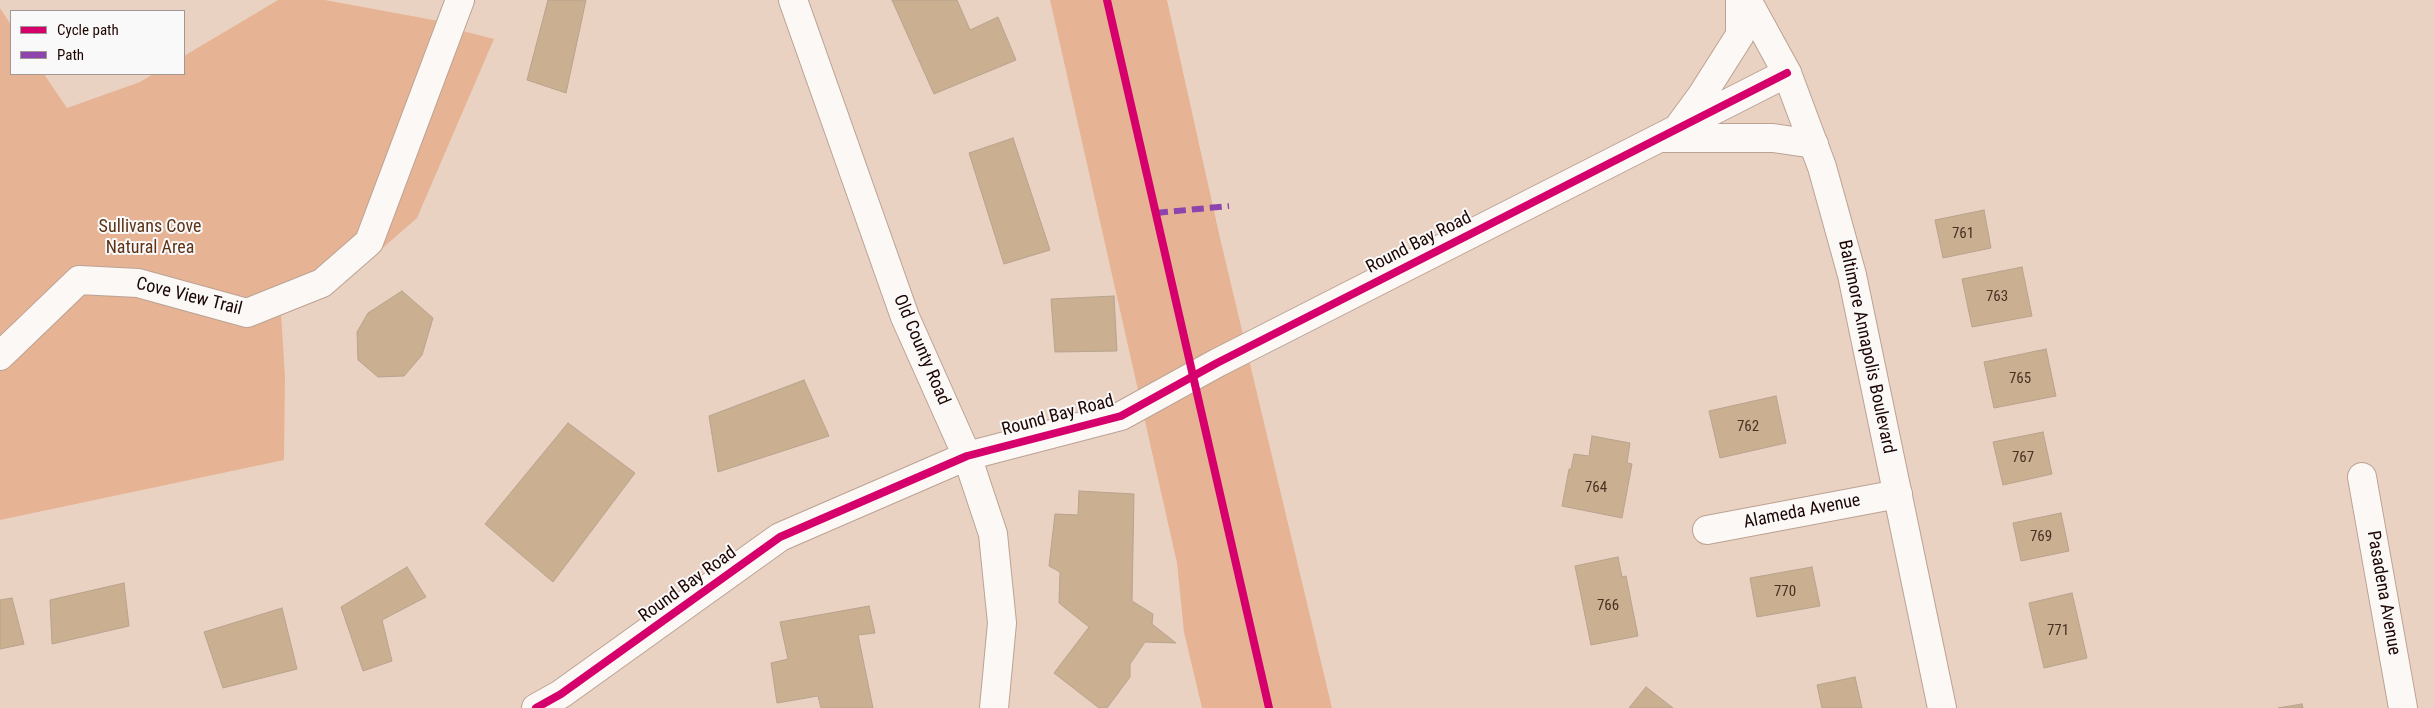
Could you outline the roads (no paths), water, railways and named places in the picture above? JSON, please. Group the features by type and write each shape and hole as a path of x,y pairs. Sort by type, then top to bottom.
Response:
{"street":[{"name":"Cove View Trail","path":"0,356 79,280 138,282 247,313 322,283 369,242 460,0"},
{"name":"Old County Road","path":"793,0 904,317 967,456 993,534 1002,623 994,708"},
{"path":"1668,134 1702,95 1740,35 1740,0"},
{"name":"Baltimore Annapolis Boulevard","path":"1747,0 1787,73 1822,167 1851,270 1942,708"},
{"name":"Round Bay Road","path":"536,708 561,694 780,537 967,456 1121,416 1217,363 1787,73"},
{"path":"1668,134 1773,138 1814,144"},
{"name":"Pasadena Avenue","path":"2362,477 2403,708"},
{"name":"Alameda Avenue","path":"1707,530 1898,494"}],"park label":[{"name":"Sullivans Cove Natural Area","path":"150,237"}]}
